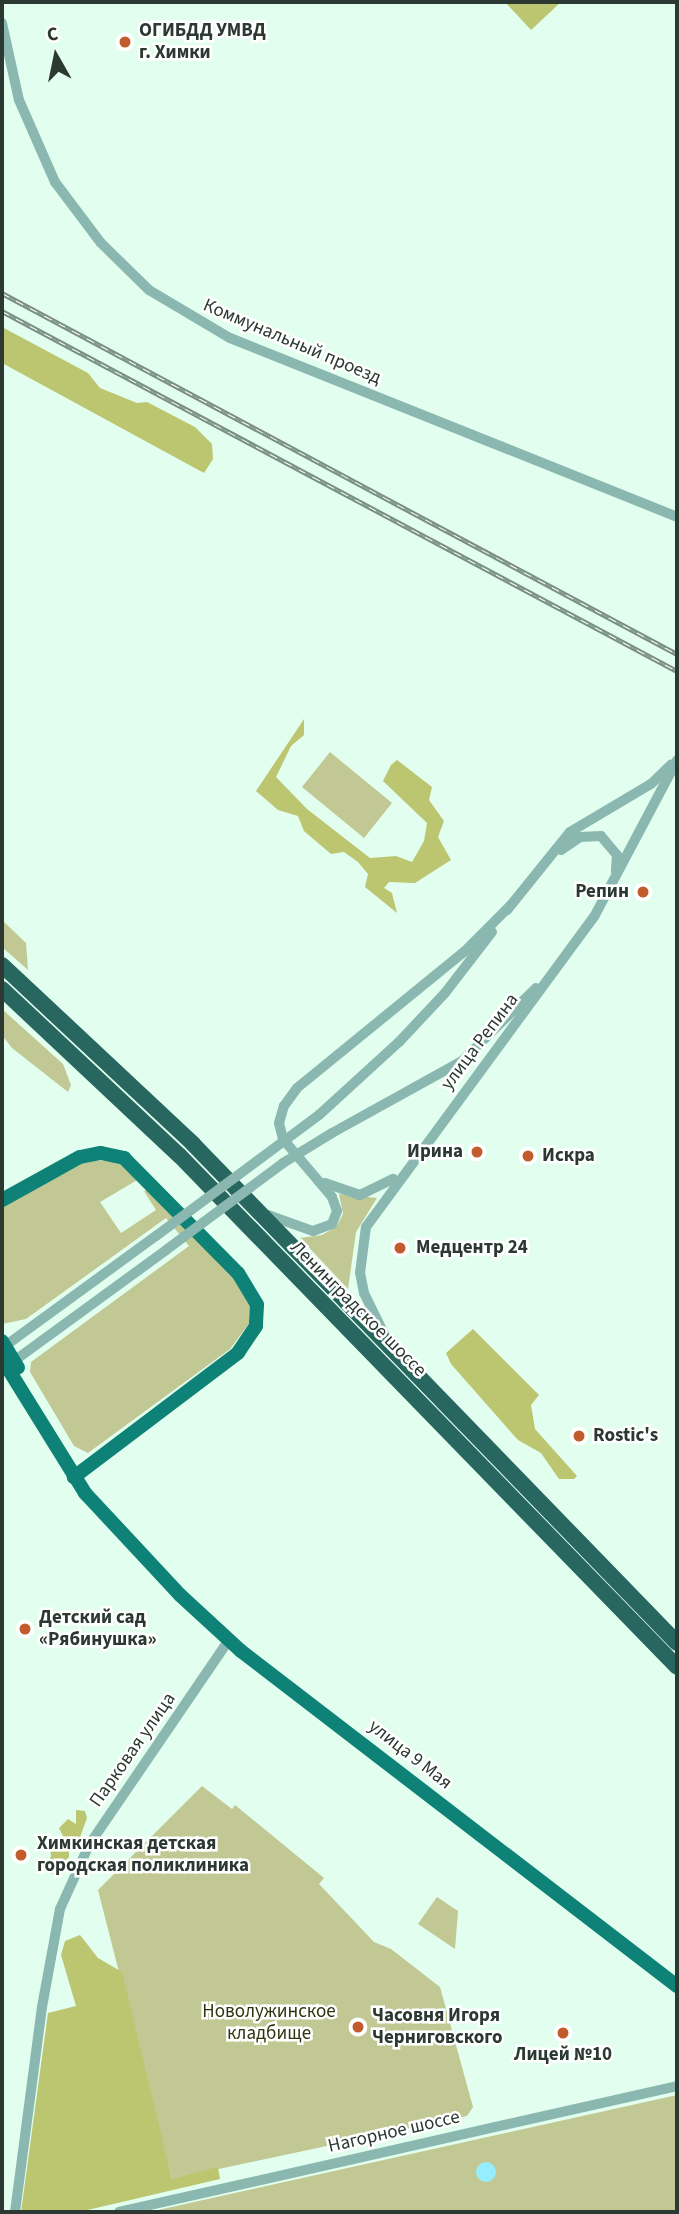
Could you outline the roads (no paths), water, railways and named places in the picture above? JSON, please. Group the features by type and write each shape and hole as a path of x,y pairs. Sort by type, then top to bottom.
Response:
{"highway":[{"name":"Ленинградское шоссе","path":"2,965 131,1082 677,1643"},
{"name":"Ленинградское шоссе","path":"2,989 180,1155 677,1667"}],"main road":[{"path":"2,1200 80,1157 101,1153 124,1158 238,1273 257,1305 256,1326 237,1353 78,1474"},
{"name":"улица 9 Мая","path":"5,1356 78,1474 130,1543 229,1640 677,1986"}],"street":[{"name":"Коммунальный проезд","path":"2,23 19,100 55,182 101,243 158,296 230,338 677,517"},
{"path":"5,1356 156,1236 319,1115 445,993 539,869 582,822 651,784 677,759"},
{"name":"улица Репина","path":"391,1347 364,1293 359,1256 366,1227 403,1172 556,966 611,887 677,759"},
{"path":"539,869 571,842 595,835 608,841 617,855 611,887"},
{"path":"403,1172 376,1191 360,1195 343,1192 320,1180 292,1154 280,1131 280,1115 291,1095 389,1017 510,906"},
{"path":"5,1356 166,1250 284,1163 332,1133 462,1061 556,966"},
{"path":"253,1207 300,1229 322,1231 332,1224 337,1211 320,1180"},
{"name":"Парковая улица","path":"15,2212 49,1959 65,1897 89,1845 229,1640"},
{"name":"Нагорное шоссе","path":"119,2212 677,2086"}],"water":[{"path":"486,2162 493,2165 496,2172 493,2179 486,2182 479,2179 476,2172 479,2165"}],"railway":[{"path":"2,293 677,654"},
{"path":"2,311 677,671"}],"place":[{"name":"ОГИБДД УМВД г. Химки","path":"125,42"},
{"name":"Репин","path":"643,892"},
{"name":"Ирина","path":"477,1152"},
{"name":"Искра","path":"528,1156"},
{"name":"Медцентр 24","path":"400,1248"},
{"name":"Rostic's","path":"579,1436"},
{"name":"Детский сад «Рябинушка»","path":"25,1629"},
{"name":"Химкинская детская городская поликлиника","path":"21,1855"},
{"name":"Часовня Игоря Черниговского","path":"358,2027"},
{"name":"Лицей №10","path":"563,2033"}],"park label":[{"name":"Новолужинское кладбище","path":"269,2023"}]}
